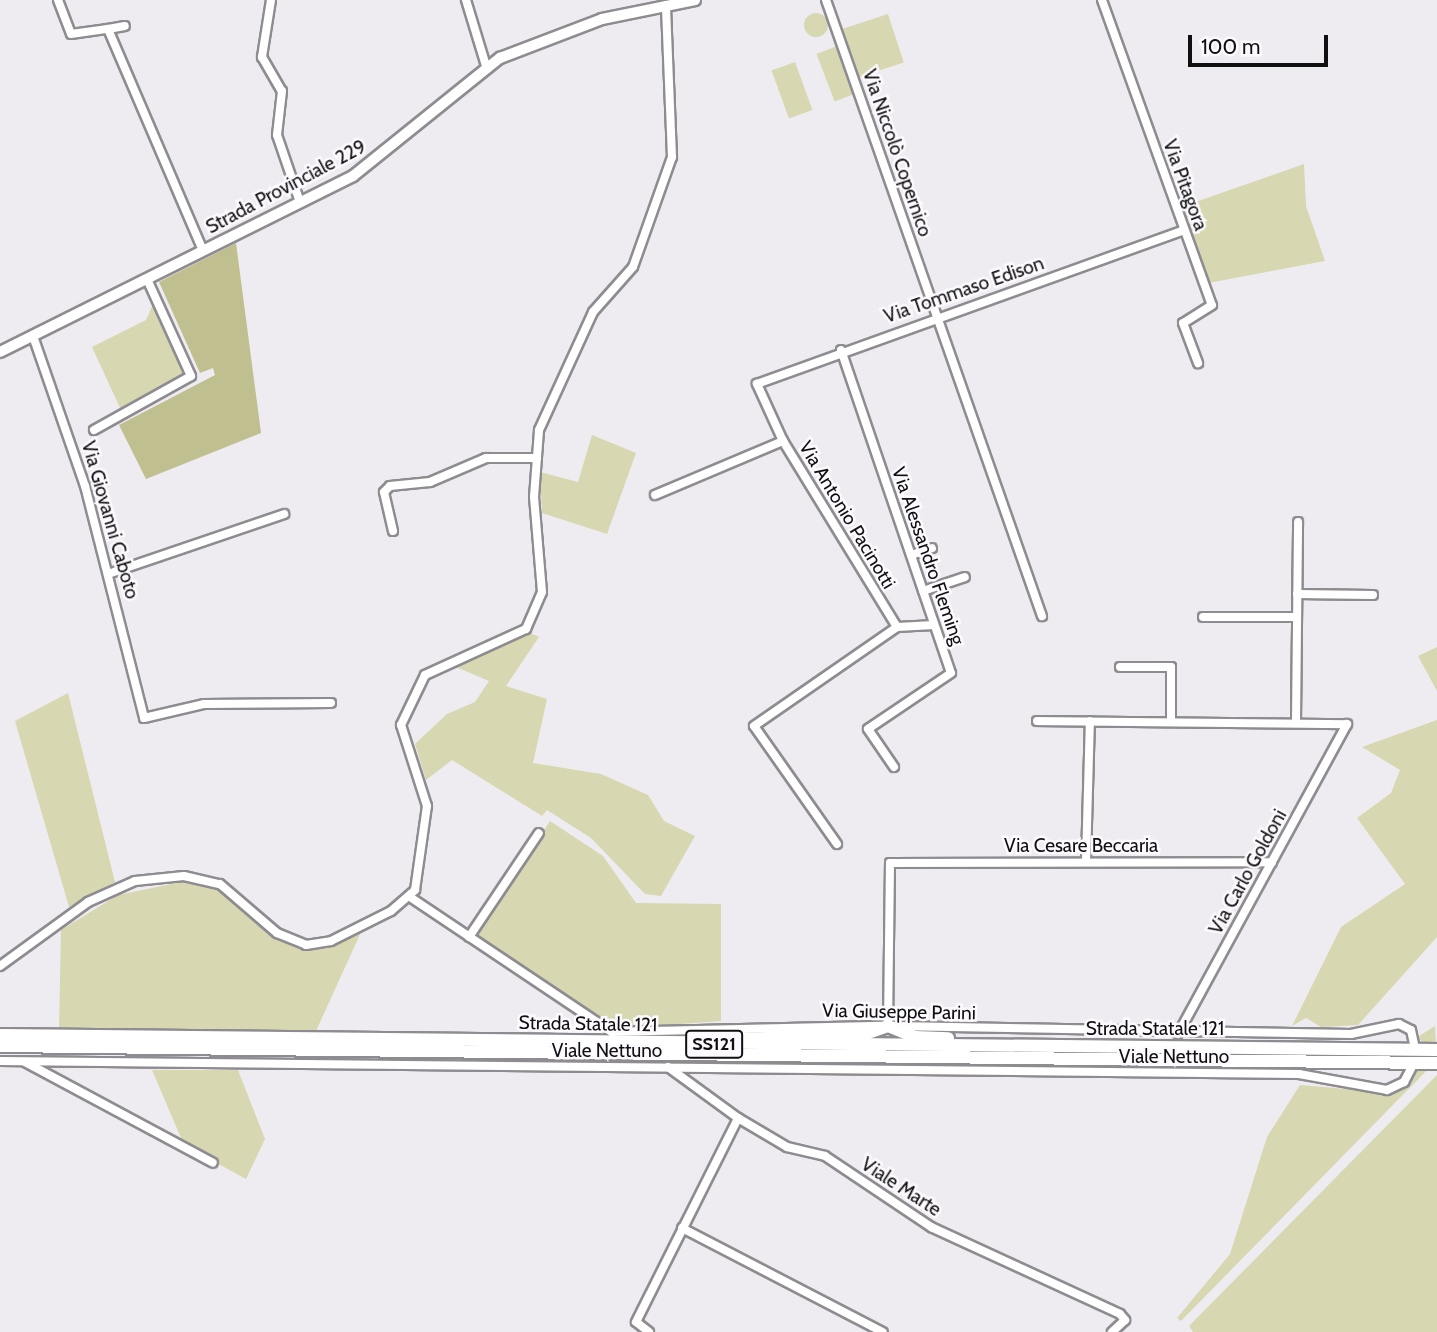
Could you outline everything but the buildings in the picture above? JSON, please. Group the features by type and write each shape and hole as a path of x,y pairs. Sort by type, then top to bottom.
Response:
{"main road":[{"path":"725,1044 754,1036 865,1034 888,1026 915,1037 1000,1046"},
{"name":"Strada Statale 121","path":"0,1035 1000,1046 1432,1057"},
{"name":"Strada Statale 121","path":"0,1046 63,1049 1432,1057"},
{"path":"0,1054 63,1049"}],"street":[{"path":"58,0 71,34 125,26"},
{"path":"271,0 262,57 282,91 277,135 300,202"},
{"path":"466,0 486,66"},
{"name":"Strada Provinciale 229","path":"0,352 300,202 374,162 486,66 585,24 660,4 695,0"},
{"name":"Via Niccolò Copernico","path":"826,0 1042,616"},
{"name":"Via Pitagora","path":"1102,0 1212,305 1183,323 1198,363"},
{"path":"0,966 31,949 88,902 135,881 184,876 220,884 277,933 306,945 331,941 410,897 421,878 427,806 401,725 425,675 531,621 543,581 534,497 537,458 553,390 593,312 633,267 672,157 660,4"},
{"path":"108,29 203,251"},
{"name":"Via Tommaso Edison","path":"757,384 938,316 1184,230"},
{"path":"94,430 191,376 147,279"},
{"name":"Via Giovanni Caboto","path":"33,336 111,573 144,718 204,704 331,703"},
{"name":"Via Alessandro Fleming","path":"841,351 951,673 868,729 894,767"},
{"name":"Via Antonio Pacinotti","path":"757,384 783,441 897,627"},
{"path":"655,495 783,441"},
{"path":"393,531 384,492 390,486 430,482 486,458 537,458"},
{"path":"111,573 284,514"},
{"path":"1037,721 1296,721 1298,522"},
{"path":"911,555 932,548"},
{"path":"923,592 965,577"},
{"path":"1297,594 1373,596"},
{"path":"1203,617 1297,617"},
{"path":"837,844 754,726 897,627 934,625"},
{"path":"1120,667 1171,667 1171,722"},
{"path":"1086,861 1090,721"},
{"name":"Via Carlo Goldoni","path":"1178,1034 1346,724 1296,721"},
{"path":"469,937 539,833"},
{"name":"Via Cesare Beccaria","path":"888,1026 890,863 1272,862"},
{"name":"Via Giuseppe Parini","path":"410,897 612,1032 888,1026 1178,1034 1351,1034 1399,1024 1411,1030 1413,1044"},
{"name":"Viale Nettuno","path":"0,1061 1299,1074 1387,1090 1404,1082 1412,1067"},
{"path":"25,1062 213,1163"},
{"name":"Viale Marte","path":"668,1067 738,1118 787,1147 832,1159 931,1227 1125,1320 1112,1332"},
{"path":"649,1332 636,1322 738,1118"},
{"path":"682,1228 883,1332"}],"green space":[{"path":"816,13 827,20 828,25 821,36 816,37 805,30 804,25 811,14"},
{"path":"888,14 904,63 857,78 841,29"},
{"path":"837,46 855,94 835,101 816,54"},
{"path":"795,62 812,110 789,118 772,71"},
{"path":"1304,164 1306,206 1325,261 1208,283 1181,207"},
{"path":"236,243 261,433 146,479 119,425 215,375 213,368 200,373 159,282"},
{"path":"154,302 184,373 121,410 92,347 146,320"},
{"path":"592,435 636,453 607,534 542,513 540,472 578,482"},
{"path":"527,632 539,637 506,686 547,699 533,763 601,774 648,795 664,821 695,836 661,896 645,894 591,838 547,810 542,816 452,760 426,780 415,744 447,714 475,702 489,681 449,664"},
{"path":"1437,647 1437,691 1418,656"},
{"path":"68,693 115,882 69,907 15,721"},
{"path":"1437,720 1437,937 1358,1025 1321,1027 1306,1018 1292,1026 1341,927 1405,884 1357,818 1391,793 1400,770 1362,747"},
{"path":"550,821 603,856 636,903 721,904 721,1021 614,1029 475,937"},
{"path":"186,881 219,889 291,945 324,947 362,930 316,1031 59,1030 61,930 118,895"},
{"path":"1435,1026 1437,1060 1181,1321 1177,1318 1230,1254 1267,1137 1300,1085 1395,1093 1416,1068 1426,1069 1428,1044 1416,1038"},
{"path":"152,1070 238,1070 265,1139 246,1179 184,1145"},
{"path":"1437,1075 1437,1332 1193,1332 1189,1326"}]}
